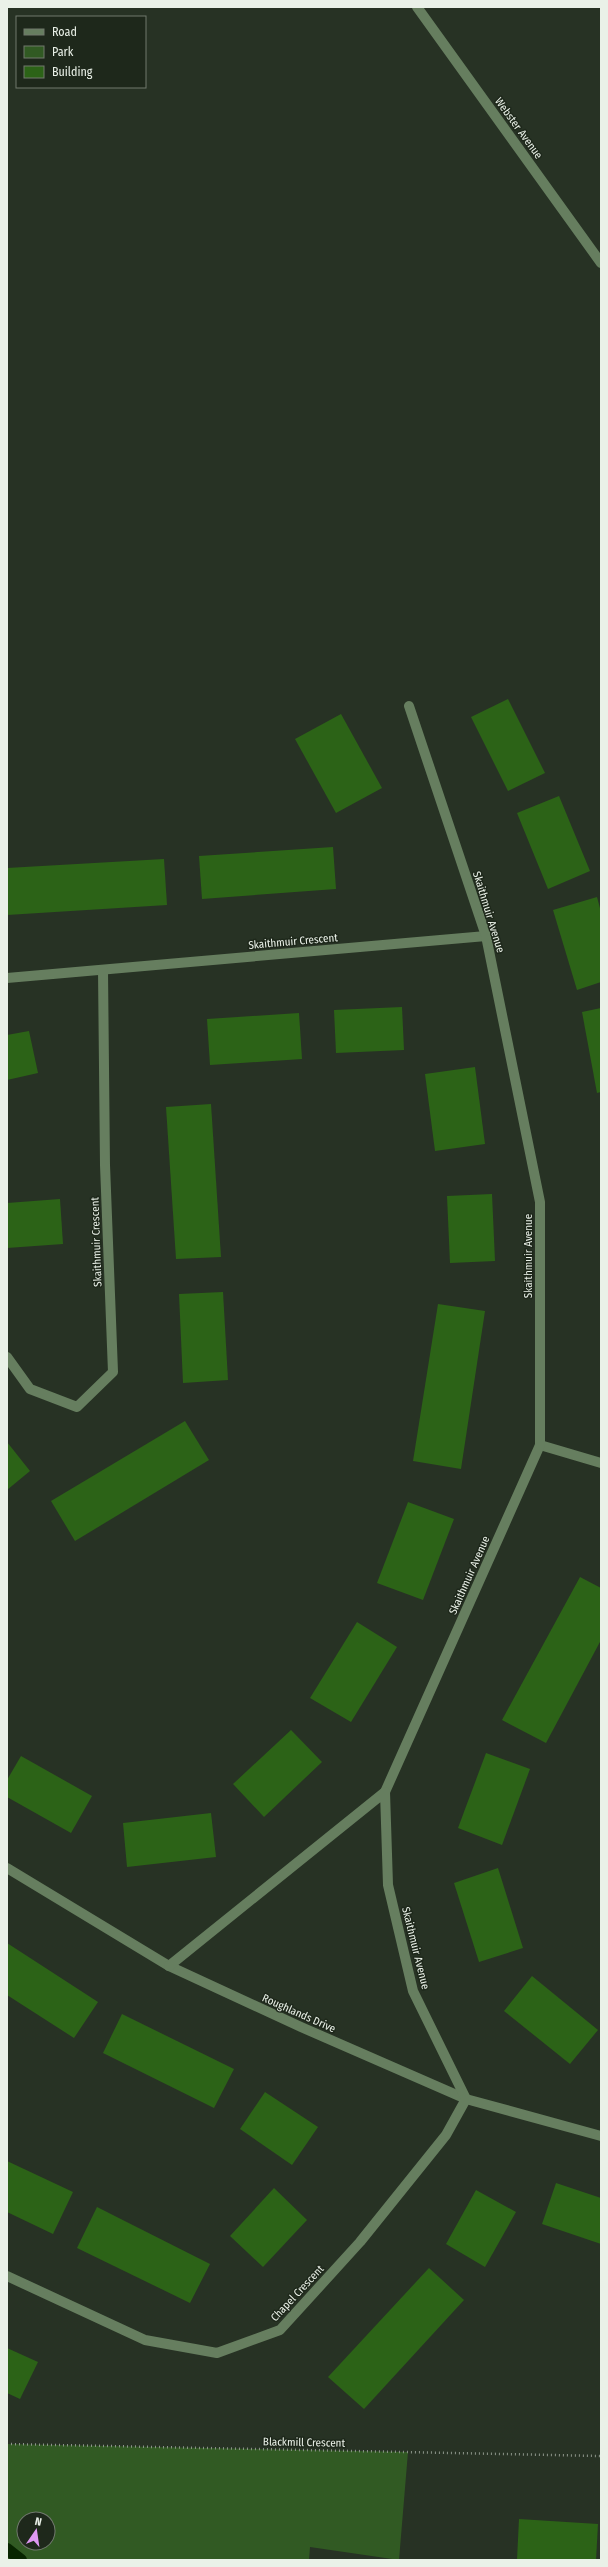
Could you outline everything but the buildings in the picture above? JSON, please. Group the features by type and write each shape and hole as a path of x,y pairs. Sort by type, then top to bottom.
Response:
{"street":[{"name":"Webster Avenue","path":"417,7 601,262"},
{"name":"Skaithmuir Avenue","path":"409,706 486,936 540,1202 540,1445 385,1792 388,1885 413,1991 466,2099"},
{"name":"Skaithmuir Crescent","path":"7,978 486,936"},
{"name":"Skaithmuir Crescent","path":"7,1358 30,1388 77,1407 113,1372 105,1165 102,970"},
{"path":"540,1445 601,1463"},
{"name":"Skaithmuir Avenue","path":"169,1966 385,1792"},
{"name":"Roughlands Drive","path":"7,1868 169,1966 466,2099 601,2136"},
{"name":"Chapel Crescent","path":"7,2276 145,2340 217,2353 280,2330 360,2242 446,2135 466,2099"}],"path":[{"name":"Blackmill Crescent","path":"7,2444 601,2456"}],"green space":[{"path":"7,2444 408,2452 399,2560 310,2547 309,2560 7,2560"}],"waterway":[{"path":"7,2549 21,2560"}]}
